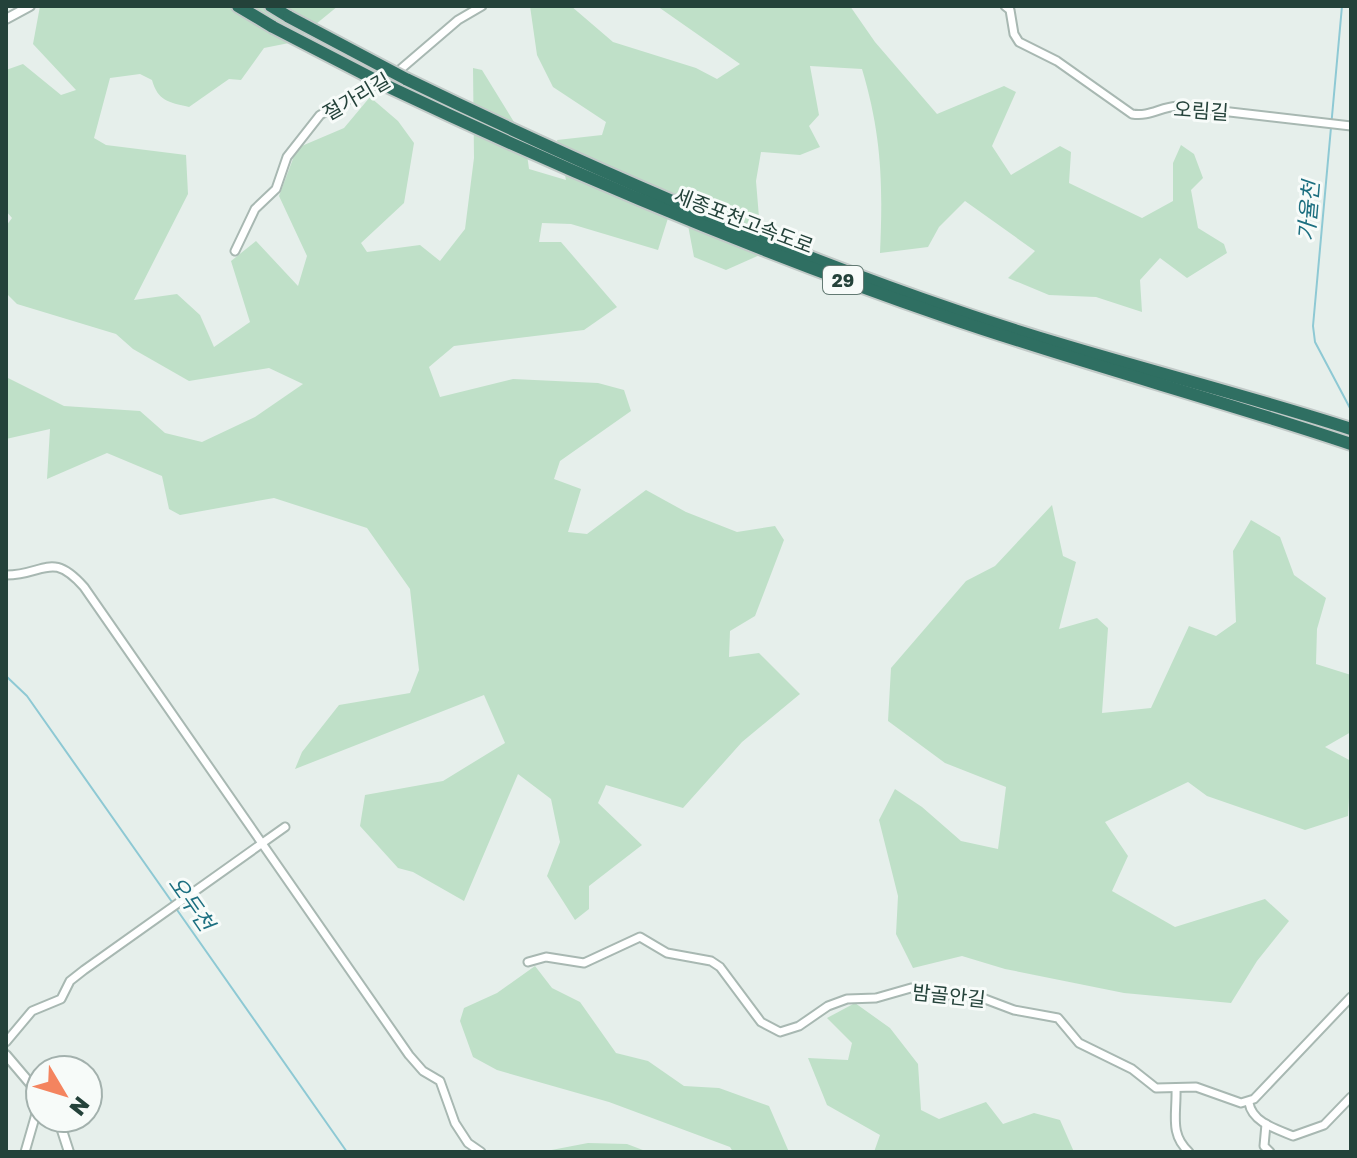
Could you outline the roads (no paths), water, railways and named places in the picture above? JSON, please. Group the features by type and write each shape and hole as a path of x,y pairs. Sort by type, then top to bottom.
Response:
{"highway":[{"name":"세종포천고속도로","path":"238,6 387,86 573,172 785,259 964,322 1351,444"},
{"name":"세종포천고속도로","path":"271,6 406,79 628,183 895,289 1031,334 1351,429"}],"street":[{"path":"6,19 30,6"},
{"name":"절가리길","path":"235,251 255,209 276,189 287,157 320,115 395,74 458,20 482,6"},
{"name":"오림길","path":"1005,6 1010,10 1014,34 1019,42 1057,61 1132,114 1145,116 1165,107 1178,106 1347,125"},
{"path":"6,575 33,572 43,565 57,565 70,571 409,1055 423,1071 440,1081 455,1123 468,1143 481,1152"},
{"path":"6,1042 32,1011 61,999 70,981 285,827"},
{"name":"밤골안길","path":"528,962 546,957 578,965 630,939 648,939 667,953 711,961 720,967 761,1022 780,1032 799,1026 828,1006 847,999 876,998 911,988 938,996 981,994 1014,1010 1051,1015 1092,1052 1132,1069 1156,1088 1196,1087 1232,1101 1249,1103"},
{"path":"1351,997 1249,1103 1250,1111 1266,1124 1293,1136 1313,1131 1351,1097"},
{"path":"6,1055 24,1078"},
{"path":"1176,1088 1174,1130 1177,1141 1189,1152"},
{"path":"1266,1124 1264,1146 1270,1152"}],"waterway":[{"name":"가율천","path":"1342,6 1313,326 1315,342 1351,410"},
{"name":"오두천","path":"6,676 27,696 172,902"},
{"name":"오두천","path":"175,907 347,1152"}]}
